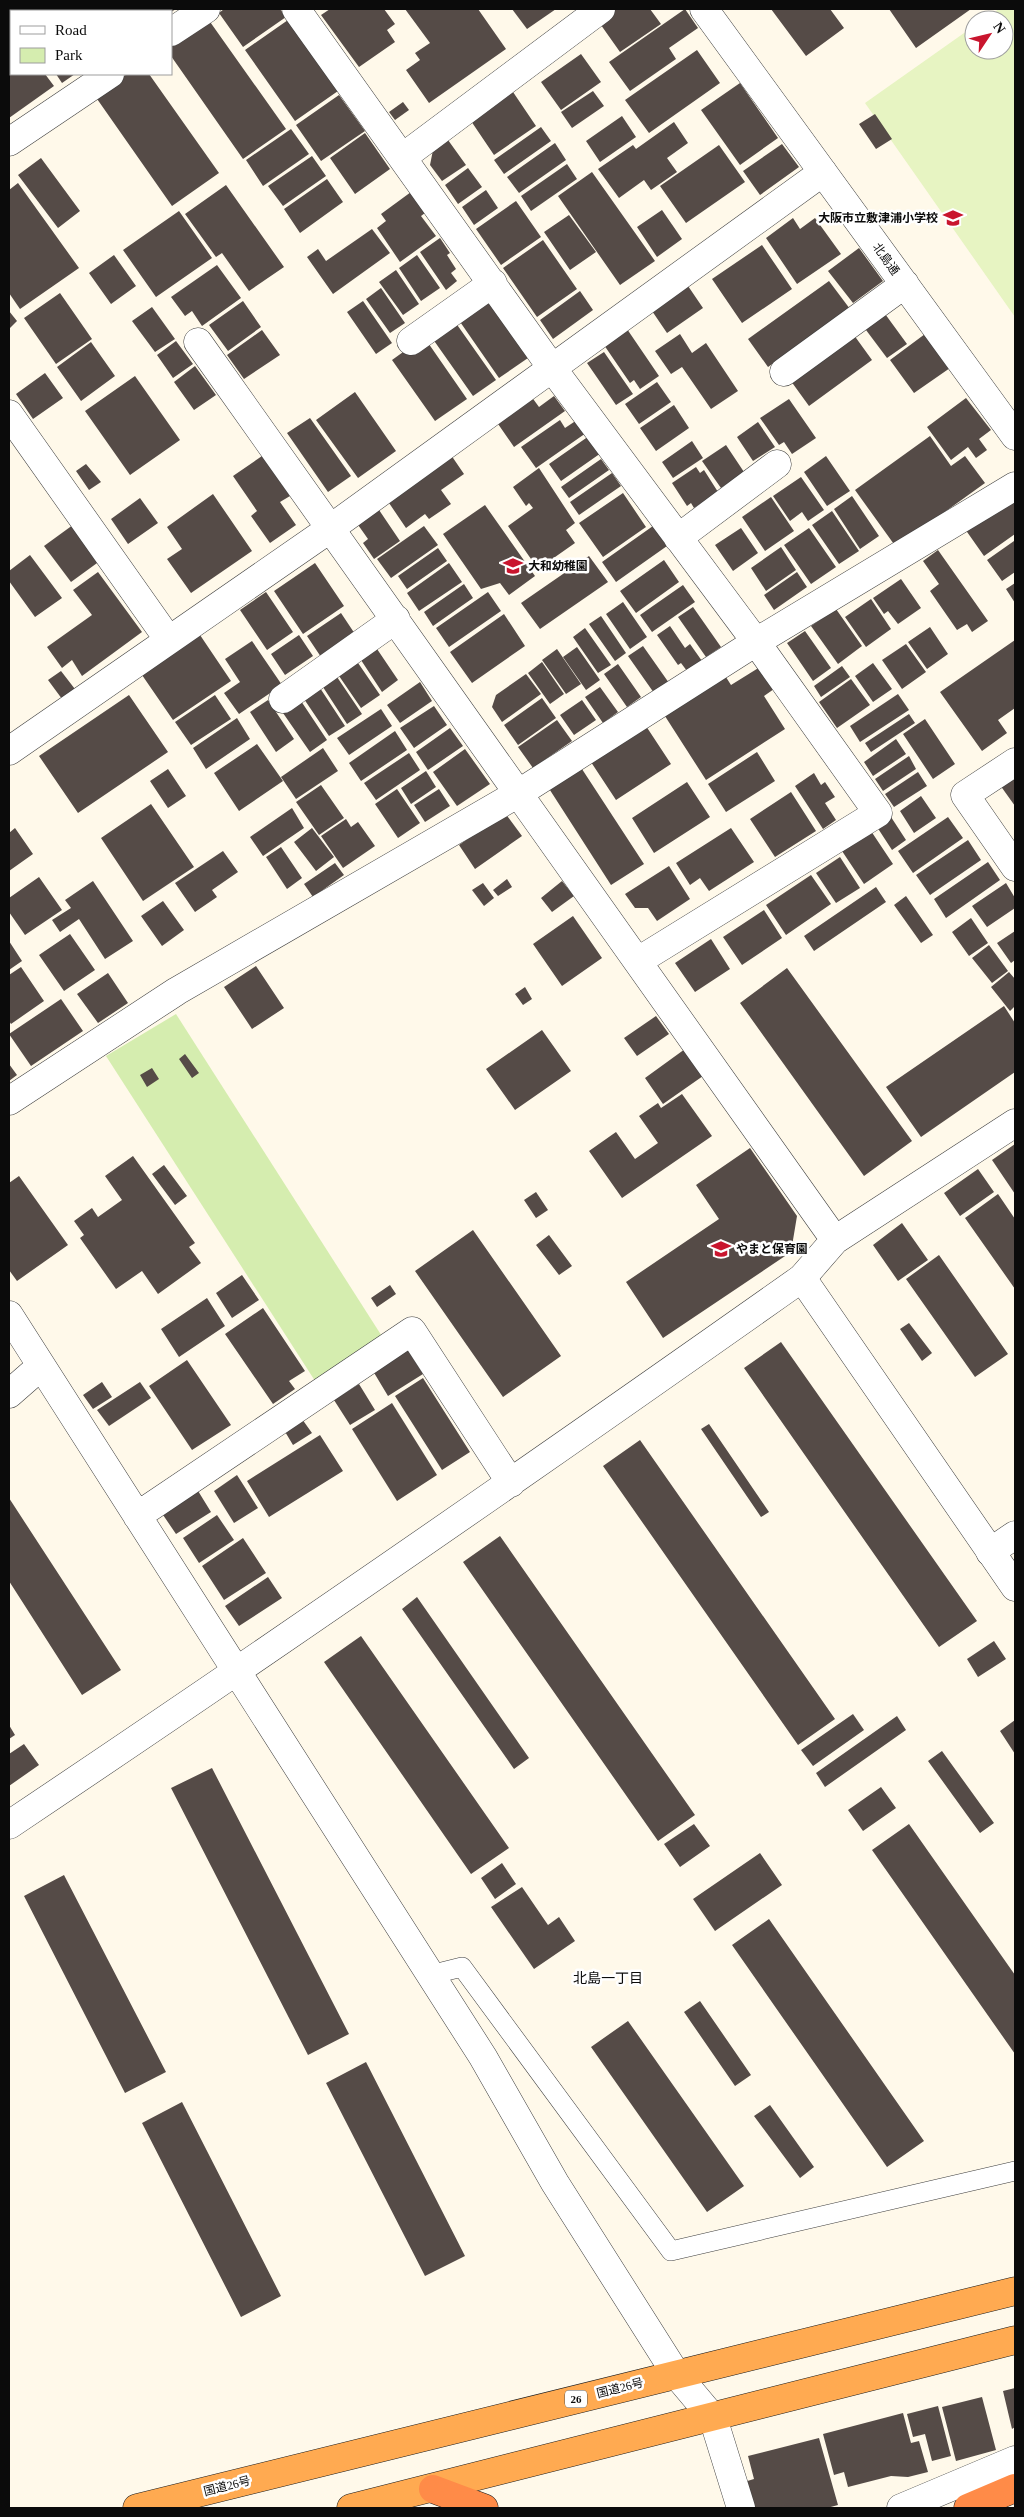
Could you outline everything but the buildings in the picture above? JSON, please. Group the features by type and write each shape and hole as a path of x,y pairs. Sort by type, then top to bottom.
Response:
{"highway":[{"name":"国道26号","path":"137,2508 1015,2291"},
{"path":"350,2508 433,2489 1015,2340"},
{"path":"968,2508 1015,2488"},
{"path":"433,2489 484,2508"}],"street":[{"path":"172,31 206,9"},
{"path":"296,9 552,368 756,642 878,813 638,961"},
{"path":"403,157 601,9"},
{"name":"北島通","path":"704,9 1015,436"},
{"path":"9,142 109,75"},
{"path":"9,751 330,528 823,172"},
{"path":"411,342 493,283"},
{"path":"784,372 905,284"},
{"path":"198,342 835,1240"},
{"path":"9,414 168,639"},
{"path":"678,538 777,464"},
{"path":"9,1101 177,991 519,792 756,642 1015,486"},
{"path":"283,699 396,619"},
{"path":"1015,762 965,794 1015,867"},
{"path":"9,1825 238,1672 802,1278 835,1240 1015,1123"},
{"path":"802,1278 1015,1587"},
{"path":"9,1315 483,2057 555,2183 676,2374 714,2418 741,2508"},
{"path":"138,1516 412,1332 511,1483"},
{"path":"9,1394 41,1366"},
{"path":"990,1552 1015,1535"},
{"path":"901,2508 1015,2460"}],"lane":[{"path":"430,1975 462,1967 671,2250 1015,2171"}],"green space":[{"path":"1015,9 1015,317 865,103 964,33 964,60 1014,60 1014,10 998,10"},
{"path":"176,1014 385,1341 317,1384 106,1056"}],"place":[{"name":"大阪市立敷津浦小学校","path":"953,218"},
{"name":"大和幼稚園","path":"513,566"},
{"name":"やまと保育園","path":"721,1249"}],"district":[{"name":"北島一丁目","path":"608,1978"}]}
